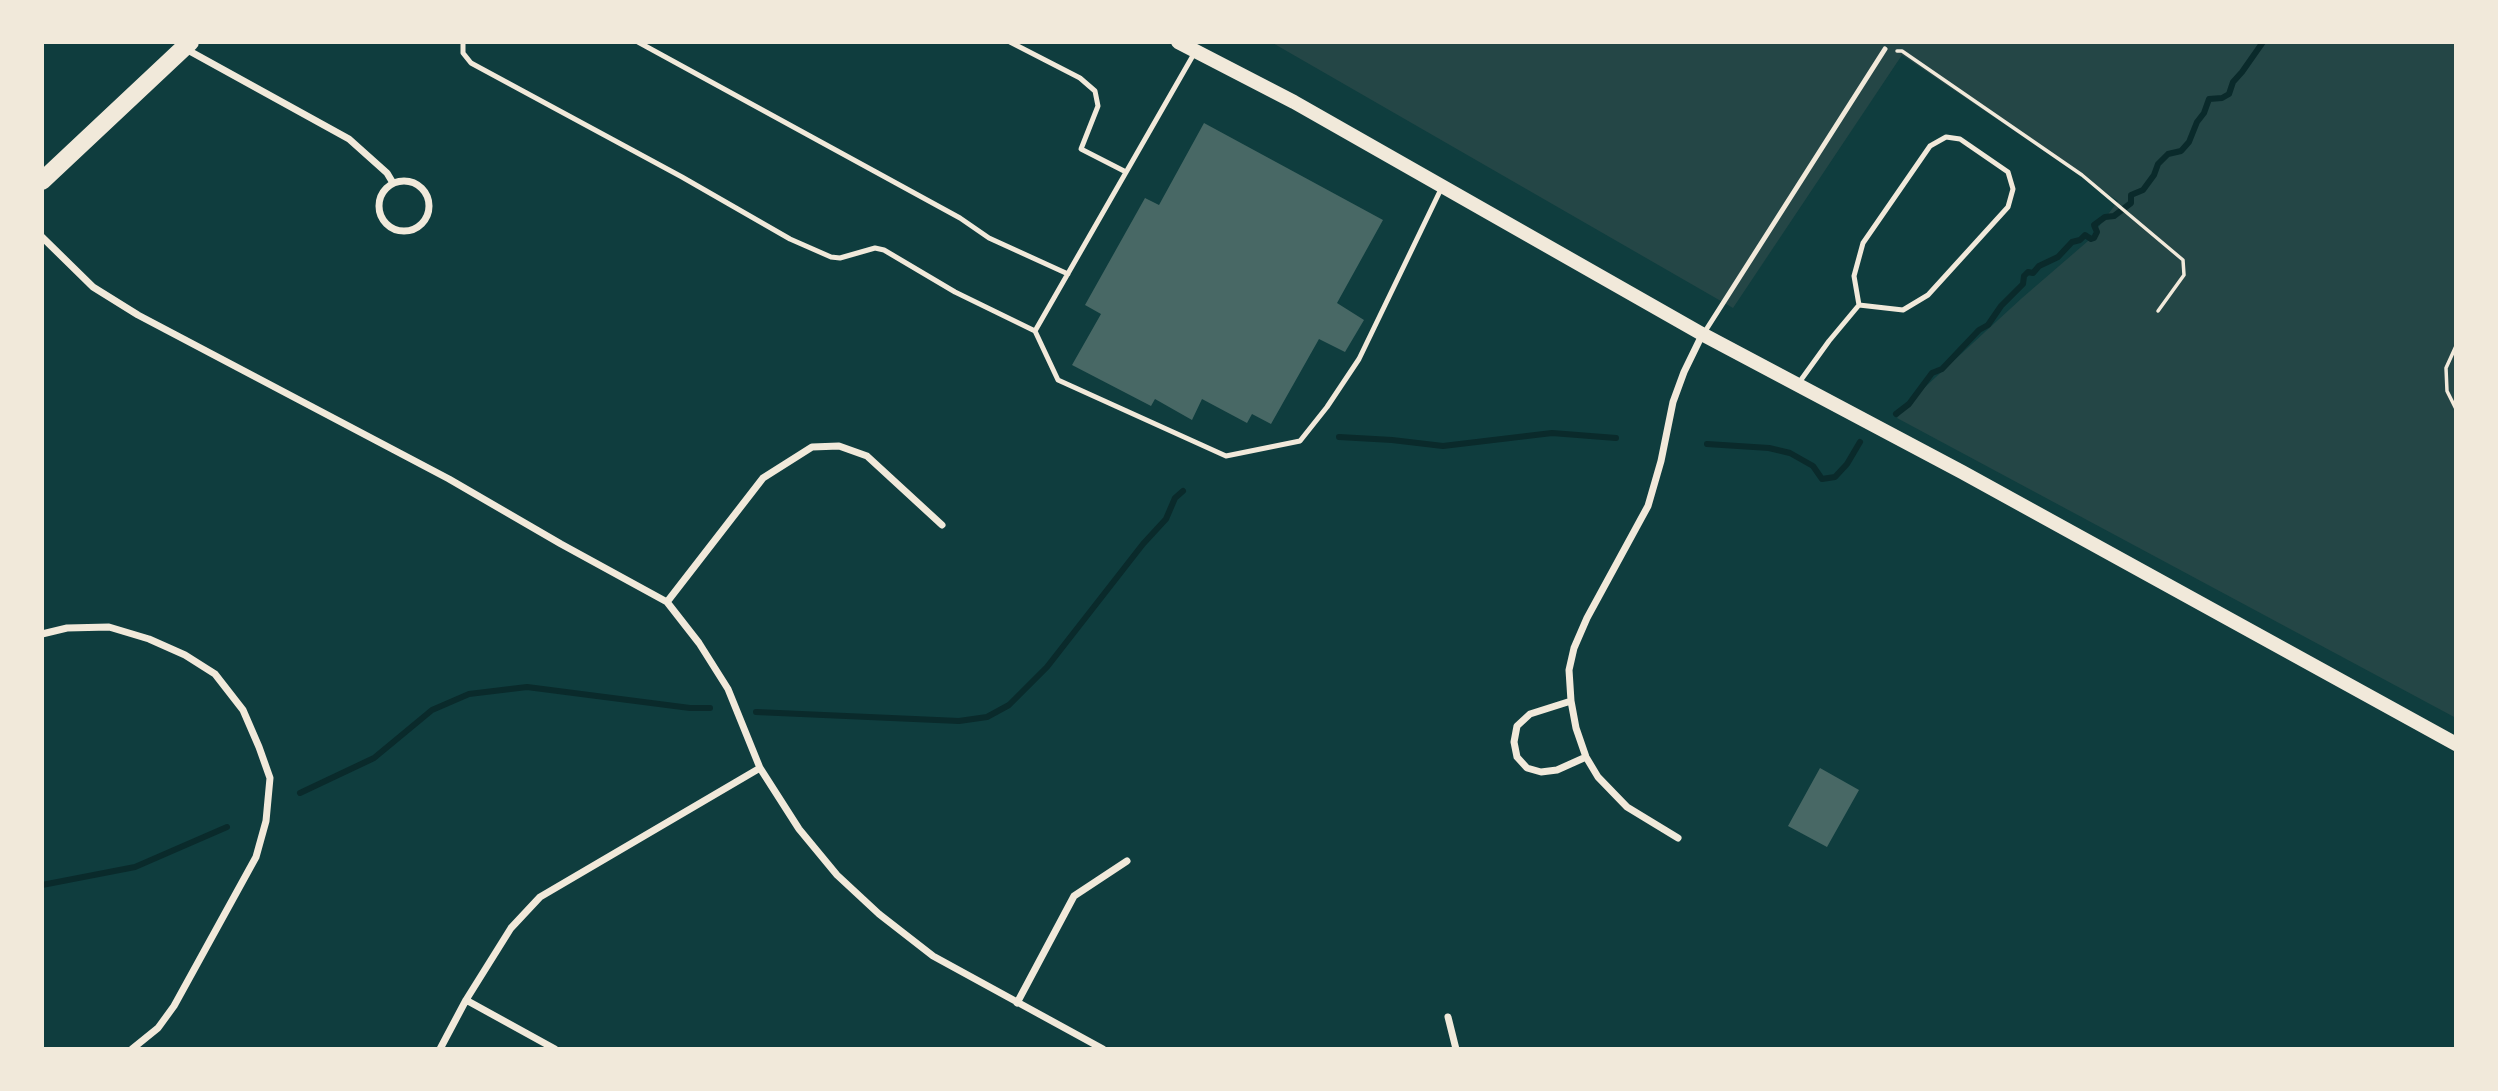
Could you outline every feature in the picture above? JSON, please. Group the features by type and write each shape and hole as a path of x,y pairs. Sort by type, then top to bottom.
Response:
{"main road":[{"path":"1178,42 1294,102 1702,334 2456,744"},
{"path":"42,181 186,45"}],"street":[{"path":"186,45 349,139 387,173 393,183"},
{"path":"413,181 428,194 429,214 424,223 415,229 396,230 387,225 382,217 380,198 385,189 393,183 413,181"},
{"path":"42,237 93,287 138,314 437,473 667,602 699,643 728,689 760,768 799,829 837,875 879,914 933,956 1103,1049"},
{"path":"1678,838 1627,807 1598,777 1586,757 1576,728 1569,670 1574,648 1597,598 1648,506 1661,461 1673,402 1702,334"},
{"path":"667,602 763,478 813,447 839,446 867,456 942,525"},
{"path":"42,634 67,628 109,627 149,639 185,655 215,674 243,710 270,778 266,821 256,857 174,1006 158,1028 132,1049"},
{"path":"1571,701 1530,714 1517,726 1514,742 1517,757 1527,768 1541,772 1557,770 1586,757"},
{"path":"440,1049 466,1000 511,928 540,897 760,768"},
{"path":"1017,1003 1074,896 1128,861"},
{"path":"466,1000 555,1049"},
{"path":"1448,1017 1456,1049"}],"lane":[{"path":"463,42 463,53 471,63 677,174 790,239 831,257 848,257 875,248 884,250 955,292 1035,331 1058,380 1226,456 1300,441 1359,359 1442,187"},
{"path":"638,42 960,218 989,238 1068,274"},
{"path":"1010,42 1080,78 1095,91 1098,106 1081,149 1126,172"},
{"path":"1702,334 1885,50"},
{"path":"1035,331 1196,51"},
{"path":"1946,136 1960,139 2008,172 2013,189 2008,207 1928,295 1903,310 1860,305 1854,276 1863,243 1930,146 1946,136"},
{"path":"1798,384 1829,341 1860,305"}],"path":[{"path":"1885,50 1902,51 2082,175 2183,260 2184,275 2158,312"},
{"path":"2456,346 2446,368 2447,391 2456,409"}],"shaded area":[{"path":"1271,42 2456,42 2456,718 1897,418 1912,399 2088,241 2118,201 1902,55 1733,308"}],"building":[{"path":"1204,123 1383,220 1337,303 1364,320 1345,352 1319,339 1271,424 1252,414 1247,423 1202,399 1192,420 1155,399 1151,406 1072,365 1101,314 1085,305 1145,198 1159,205"},
{"path":"1820,768 1859,790 1827,847 1788,826"}],"waterway":[{"path":"1896,414 1909,404 1932,373 1942,369 1979,330 1988,325 2001,306 2023,284 2024,276 2028,272 2033,273 2039,266 2058,257 2072,242 2085,235 2094,238 2097,232 2094,225 2105,217 2114,216 2131,203 2131,195 2143,190 2158,164 2168,154 2181,151 2189,142 2209,99 2222,98 2229,94 2233,82 2263,42"},
{"path":"1339,437 1443,446 1552,433 1616,438"},
{"path":"1707,444 1769,448 1790,453 1813,466 1822,479 1835,477 1847,464 1860,442"},
{"path":"756,712 959,721 987,717 1009,705 1047,667 1143,544 1166,519 1175,498 1183,491"},
{"path":"300,793 374,758 432,710 469,694 527,687 690,708 710,708"},
{"path":"42,885 135,867 227,827"}]}
